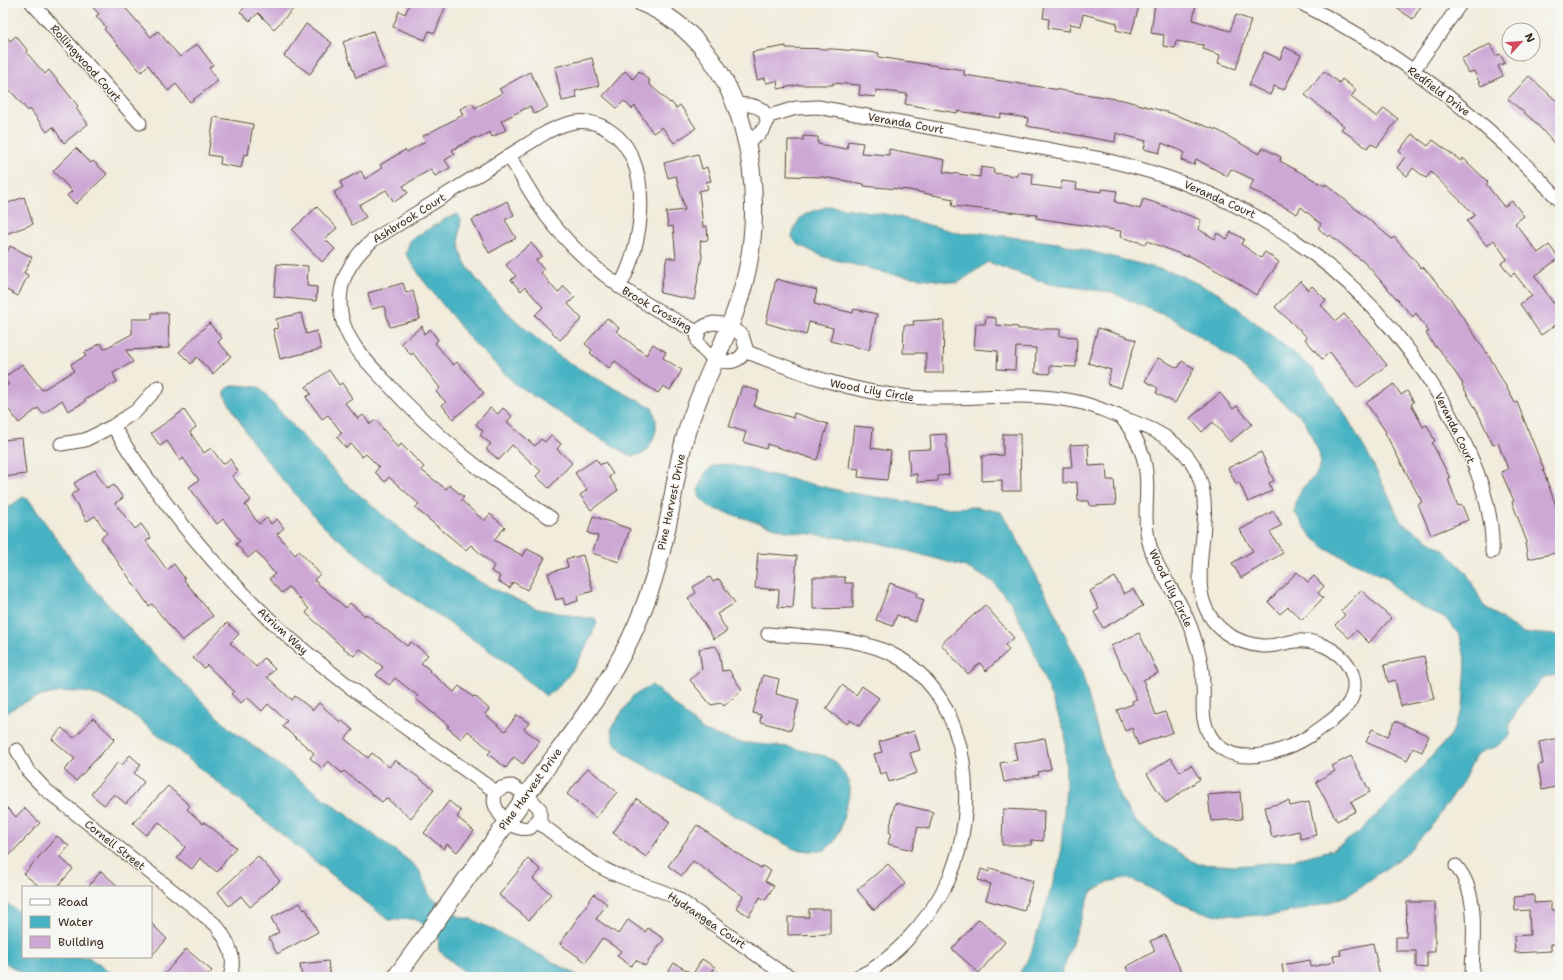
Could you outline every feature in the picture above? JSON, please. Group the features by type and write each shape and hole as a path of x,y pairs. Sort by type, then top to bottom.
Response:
{"street":[{"name":"Rollingwood Court","path":"32,3 140,123"},
{"name":"Pine Harvest Drive","path":"396,977 601,690 634,631 650,588 663,546 685,438 715,358 729,326 744,283 752,239 753,182 746,142 735,105 721,74 703,47 680,25 668,16 642,3"},
{"name":"Redfield Drive","path":"1301,3 1351,30 1413,72 1477,120 1501,141 1560,201"},
{"path":"1413,72 1461,3"},
{"path":"735,105 747,104 758,107 766,117 767,123 765,129 756,138 746,142"},
{"name":"Veranda Court","path":"766,117 796,108 818,107 1101,159 1147,170 1190,185 1261,218 1306,247 1350,284 1386,321 1421,366 1446,408 1471,458 1490,516 1492,552"},
{"name":"Ashbrook Court","path":"551,518 476,468 418,416 357,349 348,333 341,312 340,299 344,278 355,258 363,249 384,233 547,132 567,122 577,121 595,123 613,132 621,139 631,155 635,166 638,182 640,216 634,253 619,287"},
{"name":"Brook Crossing","path":"509,156 536,200 558,230 587,261 619,287 641,302 699,332"},
{"name":"Brook Crossing","path":"715,358 702,349 698,341 699,332 703,326 713,323 729,326"},
{"path":"715,358 723,361 733,360 741,356 745,351 746,343 742,334 729,326"},
{"name":"Wood Lily Circle","path":"745,351 822,381 868,391 936,399 1022,397 1063,399 1094,406 1122,418 1143,424 1166,438 1182,452 1196,471 1204,492 1205,512 1200,566 1200,590 1205,608 1217,625 1234,638 1254,645 1272,646 1298,640 1314,643 1340,656 1349,666 1354,682 1352,698 1348,706 1336,717 1295,745 1263,756 1244,756 1235,754 1220,747 1209,733 1204,716 1203,674 1197,648 1182,607 1159,569 1151,549 1145,517 1147,480 1144,462 1133,433 1122,418"},
{"path":"61,444 85,440 113,426 136,411 158,387"},
{"name":"Atrium Way","path":"113,426 139,466 183,525 224,573 259,609 294,642 349,686 496,792"},
{"path":"768,634 858,642 889,652 901,659 927,681 937,694 952,722 960,748 965,783 964,817 962,834 948,880 930,911 911,936 873,969 856,977"},
{"name":"Cornell Street","path":"18,750 28,771 46,790 216,925 230,947 233,958 230,977"},
{"path":"512,786 527,795 540,809 541,814 538,822 526,829 516,827 507,822 495,808 494,799 496,792 504,787 512,786"},
{"name":"Hydrangea Court","path":"538,822 601,868 618,876 664,891 677,898 779,971 791,977"},
{"path":"1456,866 1466,879 1472,901 1472,977"}],"water":[{"path":"830,206 891,215 963,234 981,233 1058,243 1175,273 1220,294 1313,369 1344,412 1370,458 1401,522 1445,551 1466,572 1484,606 1524,633 1560,635 1560,676 1555,675 1542,679 1521,704 1510,723 1509,737 1496,747 1485,750 1475,757 1463,781 1434,823 1406,854 1349,895 1317,906 1274,915 1241,916 1209,914 1178,903 1142,884 1125,878 1109,882 1091,892 1060,977 1017,977 1030,956 1060,861 1066,786 1065,733 1031,644 1012,604 993,582 966,567 875,542 786,531 711,508 700,498 698,490 705,473 714,465 726,464 846,492 945,508 976,507 1001,512 1014,533 1050,602 1082,672 1100,740 1120,798 1137,823 1161,842 1198,864 1237,866 1287,861 1332,850 1358,833 1391,801 1451,735 1463,707 1466,663 1460,636 1446,619 1406,599 1385,577 1326,549 1312,537 1295,513 1296,501 1302,488 1316,475 1321,464 1319,453 1304,419 1274,396 1234,359 1173,319 1110,292 1049,284 988,262 958,283 890,274 824,257 797,244 792,237 794,229 801,218 810,212"},
{"path":"458,214 461,220 459,236 461,253 476,279 504,309 559,356 652,408 655,415 656,427 651,443 643,454 631,456 589,432 515,384 472,341 422,279 406,254 410,240 445,219"},
{"path":"237,385 258,387 343,481 421,547 489,587 538,609 586,618 595,618 597,623 587,644 577,664 564,681 546,696 503,660 398,588 323,526 279,476 251,440 225,397 225,391 229,387"},
{"path":"23,497 29,500 85,579 139,639 230,729 408,860 419,870 430,896 460,917 471,919 492,929 581,977 471,977 439,951 438,934 416,919 388,920 135,716 109,700 88,693 62,692 49,694 25,702 3,715 3,511"},
{"path":"652,685 704,731 737,742 788,747 825,756 836,762 849,781 849,795 840,830 834,842 825,850 810,851 794,849 626,755 614,742 611,728 633,696"},
{"path":"3,901 22,913 22,958 89,958 117,977 27,977 3,961"}],"building":[{"path":"89,3 121,3 151,37 158,31 180,57 197,44 213,65 209,68 218,81 190,102 176,84 168,91 148,65 141,72 104,29 106,27 96,16 99,14"},
{"path":"249,3 299,3 274,29 258,13 250,21 240,12"},
{"path":"410,3 440,3 446,5 435,33 429,31 425,40 393,27 399,11 405,14"},
{"path":"1045,3 1140,3 1131,34 1116,30 1117,23 1083,14 1081,26 1070,24 1069,31 1048,28 1049,19 1043,18"},
{"path":"1155,3 1179,5 1179,3 1196,3 1193,20 1230,31 1236,15 1251,20 1236,69 1218,63 1220,55 1203,49 1204,45 1176,41 1175,48 1163,46 1164,35 1151,33"},
{"path":"1389,3 1423,3 1413,19"},
{"path":"306,24 332,43 310,74 284,56"},
{"path":"373,31 386,67 356,78 343,42"},
{"path":"3,32 10,41 16,36 28,51 26,52 45,74 49,70 78,106 76,108 88,124 64,143 53,127 47,132 30,109 28,111 3,82"},
{"path":"1490,44 1496,56 1500,54 1501,62 1505,63 1498,66 1503,76 1481,86 1474,71 1468,73 1461,59"},
{"path":"786,46 786,48 833,49 879,53 878,57 964,70 964,75 1123,100 1170,113 1219,131 1259,154 1263,148 1281,157 1280,161 1325,186 1326,184 1392,239 1394,237 1421,268 1423,267 1450,298 1492,361 1515,403 1517,402 1544,470 1560,517 1560,552 1528,559 1525,543 1527,542 1512,502 1514,501 1501,472 1508,469 1498,443 1493,445 1477,411 1462,385 1463,384 1437,346 1435,347 1426,333 1429,332 1416,313 1413,317 1365,263 1330,235 1328,237 1318,228 1321,224 1301,207 1297,214 1249,189 1254,180 1231,169 1227,176 1196,159 1194,165 1181,160 1184,152 1162,143 1159,153 1144,149 1146,141 1116,133 1115,142 1027,126 1028,118 1001,114 1000,118 958,111 957,113 905,104 907,94 876,90 875,97 859,95 860,85 833,83 833,85 798,85 778,89 777,81 766,83 765,78 757,80 752,52"},
{"path":"1285,47 1301,55 1284,90 1274,86 1270,95 1249,85 1264,52 1280,59"},
{"path":"592,58 599,86 575,91 577,98 562,101 555,67"},
{"path":"625,71 633,79 639,71 650,81 648,83 676,108 680,105 696,128 674,143 662,127 653,133 635,106 632,109 624,101 617,108 603,96"},
{"path":"1324,71 1339,83 1342,79 1356,90 1351,97 1377,117 1384,108 1398,119 1377,147 1371,143 1367,148 1341,129 1344,126 1305,95"},
{"path":"530,72 548,107 534,114 530,106 501,121 506,130 492,137 490,132 478,139 476,137 452,150 455,154 445,160 450,168 435,176 431,169 403,186 408,193 394,202 386,190 359,205 366,217 352,225 334,192 343,187 340,182 361,171 365,179 382,168 380,165 405,150 407,152 426,141 423,136 463,115 460,109 472,103 475,108 502,93 499,89"},
{"path":"1529,76 1560,104 1560,150 1534,121 1508,99"},
{"path":"214,117 253,124 248,155 244,154 241,168 220,164 221,157 208,155"},
{"path":"1412,134 1428,146 1433,140 1461,161 1463,158 1488,182 1486,184 1504,207 1512,201 1524,216 1515,223 1538,253 1549,245 1559,258 1535,276 1553,303 1560,298 1560,322 1541,335 1520,304 1532,296 1514,273 1511,276 1501,263 1507,259 1494,240 1487,246 1467,221 1475,215 1431,172 1426,178 1413,168 1407,176 1397,168 1405,157 1399,151"},
{"path":"803,136 818,137 818,144 847,149 848,141 863,143 861,153 889,155 889,149 945,160 943,172 980,177 981,167 994,169 993,173 1017,176 1018,172 1033,174 1032,185 1061,189 1062,181 1077,183 1076,189 1102,192 1102,189 1117,191 1115,202 1140,209 1143,199 1153,202 1201,220 1198,229 1215,239 1217,233 1227,239 1231,232 1244,239 1241,244 1261,258 1265,252 1279,262 1256,295 1232,279 1188,255 1188,257 1147,241 1146,244 1120,237 1121,231 1036,218 1037,215 952,206 953,199 909,190 864,186 864,184 823,177 787,176 788,140 803,140"},
{"path":"76,148 91,163 93,161 107,174 76,204 67,196 72,191 53,171"},
{"path":"698,154 702,169 707,167 711,181 706,182 708,189 699,191 703,227 707,226 708,240 700,241 702,257 694,300 660,293 667,257 676,259 673,226 668,227 666,212 685,210 676,176 668,178 664,163"},
{"path":"24,197 33,224 3,235 3,205"},
{"path":"507,201 514,215 505,220 516,238 489,253 472,220"},
{"path":"317,207 337,228 325,239 335,249 322,262 292,230"},
{"path":"531,243 542,256 536,260 544,270 541,273 558,293 564,286 575,297 568,304 582,319 560,340 535,315 543,307 525,287 521,291 511,280 516,276 506,265"},
{"path":"10,246 32,257 24,273 28,275 18,296 3,288 3,260"},
{"path":"277,264 308,266 307,286 317,287 316,301 274,297"},
{"path":"776,279 817,290 814,304 853,313 854,309 877,314 869,350 830,341 833,328 809,322 806,335 766,323"},
{"path":"1300,281 1309,290 1312,286 1326,300 1321,305 1336,321 1344,314 1387,365 1357,388 1330,352 1322,359 1305,339 1307,337 1275,307"},
{"path":"403,283 406,293 413,291 420,319 390,327 384,306 372,309 368,293"},
{"path":"152,313 168,313 169,348 126,350 133,362 113,373 117,382 84,400 85,402 68,411 62,400 43,414 38,408 19,423 3,402 3,389 9,384 4,378 22,364 42,390 74,371 71,364 86,356 84,353 101,343 104,349 132,334 132,319 152,319"},
{"path":"301,313 306,334 317,331 321,349 280,359 273,329 278,328 276,319"},
{"path":"986,317 996,318 996,325 1018,327 1018,329 1060,329 1060,336 1077,337 1076,367 1050,366 1050,374 1035,373 1036,348 1016,347 1015,370 997,369 998,351 974,349 976,324 985,324"},
{"path":"607,318 619,328 616,331 646,355 653,344 666,352 663,358 682,370 670,390 663,386 658,393 633,377 615,361 609,368 590,353 592,350 585,344"},
{"path":"913,321 944,321 943,373 926,373 926,353 903,353 904,325 914,325"},
{"path":"209,323 222,338 218,342 231,356 213,374 197,357 191,364 179,352"},
{"path":"422,326 424,334 430,329 438,340 435,343 453,365 457,362 484,393 453,419 442,405 446,402 436,392 440,388 413,353 411,355 401,343"},
{"path":"1098,328 1136,340 1121,388 1107,384 1111,370 1088,363"},
{"path":"1158,358 1178,368 1182,361 1194,368 1175,403 1156,393 1158,388 1145,381"},
{"path":"329,370 339,385 342,383 352,398 345,403 358,419 363,415 370,424 376,420 398,448 401,444 424,467 421,470 446,489 449,485 464,497 461,500 484,521 490,514 505,527 494,540 523,556 527,549 545,558 527,590 513,582 510,588 498,581 500,576 491,571 494,566 471,545 466,550 415,508 419,504 389,477 385,482 375,472 379,467 366,454 362,457 351,444 346,448 337,437 342,433 328,415 322,419 306,397 311,394 306,387"},
{"path":"1394,384 1401,395 1407,391 1414,402 1411,404 1423,427 1427,425 1435,441 1432,443 1450,478 1448,479 1458,506 1462,505 1468,520 1431,535 1418,504 1422,502 1385,433 1386,432 1366,403"},
{"path":"742,386 759,391 754,406 793,418 794,413 828,424 817,460 767,444 766,449 743,442 746,432 729,427"},
{"path":"1220,393 1233,409 1237,406 1252,424 1230,442 1213,422 1202,432 1190,418"},
{"path":"490,408 498,414 503,408 512,416 507,422 535,446 541,439 545,442 551,435 561,444 557,449 572,463 549,488 536,476 541,471 512,445 499,460 486,449 491,444 480,435 483,431 476,424"},
{"path":"184,410 196,427 190,432 204,453 211,448 223,464 230,459 238,471 232,476 251,500 245,505 259,524 267,518 271,524 277,519 284,528 277,534 295,555 299,551 320,574 314,580 346,608 350,603 365,616 366,614 407,646 411,642 428,655 421,663 430,670 429,671 454,692 459,686 473,697 475,696 489,709 485,714 505,731 517,715 529,723 524,729 540,741 523,764 514,757 506,768 488,754 491,751 468,731 461,739 447,727 449,726 416,699 418,696 395,678 389,685 376,675 383,667 360,649 354,656 341,646 306,613 309,609 289,587 282,593 269,579 275,574 256,551 248,558 236,544 240,541 223,519 217,524 189,487 199,480 183,458 180,461 167,441 160,446 151,433"},
{"path":"854,426 873,428 871,448 891,451 887,480 858,477 859,469 849,468"},
{"path":"946,434 949,475 938,476 938,481 917,482 917,474 910,475 908,450 931,449 930,435"},
{"path":"1003,434 1020,434 1021,491 1002,491 1002,480 982,481 982,456 1003,455"},
{"path":"22,438 26,474 3,477 3,440"},
{"path":"1088,444 1089,466 1106,465 1107,480 1114,480 1116,505 1090,506 1089,501 1078,501 1077,482 1063,483 1063,467 1072,467 1070,445"},
{"path":"1261,452 1274,481 1269,483 1272,491 1248,502 1239,482 1236,484 1228,468"},
{"path":"596,459 600,465 605,462 613,474 609,477 618,490 591,510 580,495 587,490 575,473"},
{"path":"95,470 107,489 114,485 123,498 115,503 135,529 141,524 151,538 146,541 167,570 174,564 185,579 184,580 213,616 182,641 152,604 149,606 101,538 107,533 95,516 87,521 71,495 78,490 74,483"},
{"path":"1273,511 1282,525 1270,532 1283,553 1241,578 1232,563 1253,551 1240,530"},
{"path":"593,516 630,529 619,562 592,553 598,536 588,533"},
{"path":"758,553 797,556 793,608 778,607 779,590 755,588"},
{"path":"583,555 593,591 577,596 578,601 565,605 563,598 556,600 548,573 568,567 566,559"},
{"path":"1297,572 1308,582 1314,576 1324,586 1318,593 1323,598 1302,620 1288,607 1280,614 1268,602"},
{"path":"710,577 713,582 719,579 735,603 717,614 727,631 714,639 688,598 696,593 693,587"},
{"path":"813,577 845,577 845,583 853,583 853,608 813,609"},
{"path":"1115,577 1124,594 1133,589 1143,606 1103,628 1094,612 1099,609 1090,591"},
{"path":"890,583 917,593 916,597 924,600 915,622 897,615 893,626 876,620"},
{"path":"1361,590 1391,618 1369,643 1356,630 1349,638 1335,625 1345,615 1341,611"},
{"path":"985,605 1014,638 1005,645 1009,650 986,671 980,663 968,674 941,644"},
{"path":"227,623 239,634 230,643 256,667 264,658 275,669 267,677 292,700 295,696 313,710 319,703 340,722 341,720 353,730 345,739 368,758 372,753 389,767 395,760 434,789 411,818 386,798 382,802 344,771 342,773 328,761 322,768 310,758 314,753 282,726 287,721 268,704 262,711 247,697 241,703 231,694 234,691 207,665 204,668 193,658"},
{"path":"1139,633 1158,673 1143,680 1156,715 1165,712 1173,732 1138,745 1132,728 1125,731 1117,710 1133,704 1132,701 1137,699 1111,646"},
{"path":"715,646 719,651 722,671 729,670 742,690 724,706 721,703 711,705 690,680 702,669 699,649"},
{"path":"1424,656 1434,699 1401,706 1395,680 1388,682 1384,665"},
{"path":"763,675 779,679 776,694 799,700 791,730 760,722 761,715 753,713"},
{"path":"842,685 856,695 862,686 879,698 859,726 850,720 847,724 826,709"},
{"path":"93,718 115,739 76,781 64,770 75,759 52,739 62,728 74,738"},
{"path":"1395,721 1429,736 1422,752 1413,748 1407,761 1366,742 1372,729 1388,736"},
{"path":"914,731 920,750 910,753 917,773 889,782 886,772 880,774 874,754 882,752 879,742"},
{"path":"1045,738 1051,769 1038,772 1039,775 1004,782 1000,763 1017,760 1014,744"},
{"path":"1560,738 1560,786 1542,790 1538,765 1543,764 1539,742"},
{"path":"130,755 141,765 134,773 144,782 126,804 114,794 104,805 91,794 118,762 122,765"},
{"path":"1351,756 1370,792 1351,802 1356,811 1337,821 1316,782 1335,771 1332,766"},
{"path":"1171,758 1180,772 1191,765 1200,779 1166,803 1147,774"},
{"path":"588,768 617,792 596,818 567,794"},
{"path":"168,786 190,806 187,809 203,824 204,822 236,847 217,872 200,858 192,869 177,858 185,847 159,822 146,835 133,823"},
{"path":"1240,792 1242,819 1211,821 1208,795"},
{"path":"637,799 670,822 646,857 613,833"},
{"path":"449,801 461,811 457,817 474,831 457,852 447,844 444,849 424,833"},
{"path":"1289,801 1290,806 1309,802 1316,835 1301,839 1299,831 1272,837 1265,807"},
{"path":"895,803 933,812 929,829 918,827 912,850 888,844"},
{"path":"3,804 16,817 24,808 40,823 3,862"},
{"path":"1003,809 1044,811 1043,841 1031,840 1031,845 1002,845"},
{"path":"697,825 738,854 761,868 762,866 771,871 765,881 774,886 765,900 760,897 749,916 736,908 743,896 693,861 682,876 668,866"},
{"path":"57,836 69,846 60,857 73,869 58,886 39,886 24,874"},
{"path":"258,856 280,881 250,907 241,896 229,906 218,892"},
{"path":"528,859 541,870 533,879 551,894 529,920 499,895"},
{"path":"888,864 905,884 874,910 857,890"},
{"path":"990,868 1033,881 1024,911 986,900 991,884 978,880 981,869 989,872"},
{"path":"101,871 118,886 89,886"},
{"path":"594,894 607,904 596,919 618,934 628,920 645,932 648,928 664,939 645,966 636,960 631,966 617,956 621,951 602,938 586,962 560,944"},
{"path":"1534,895 1534,903 1551,902 1551,910 1559,910 1560,944 1551,944 1551,951 1515,953 1514,936 1530,935 1529,910 1515,911 1514,897"},
{"path":"1407,902 1435,902 1435,952 1427,952 1427,968 1416,967 1416,951 1396,951 1396,937 1406,937"},
{"path":"300,903 304,910 306,909 318,932 277,954 269,938 279,932 271,918"},
{"path":"809,909 830,909 830,934 788,935 788,917 809,917"},
{"path":"979,919 1005,942 979,973 952,949"},
{"path":"152,924 167,939 152,955"},
{"path":"1165,935 1182,974 1176,977 1131,977 1126,967 1155,951 1150,941"},
{"path":"1373,943 1380,977 1284,977 1282,965 1310,960 1311,967 1335,962 1333,956 1341,955 1340,950"},
{"path":"186,949 212,971 206,977 162,977"},
{"path":"702,959 715,967 709,977 665,977 674,963 693,974"},
{"path":"328,961 330,977 302,977 300,964"}]}
